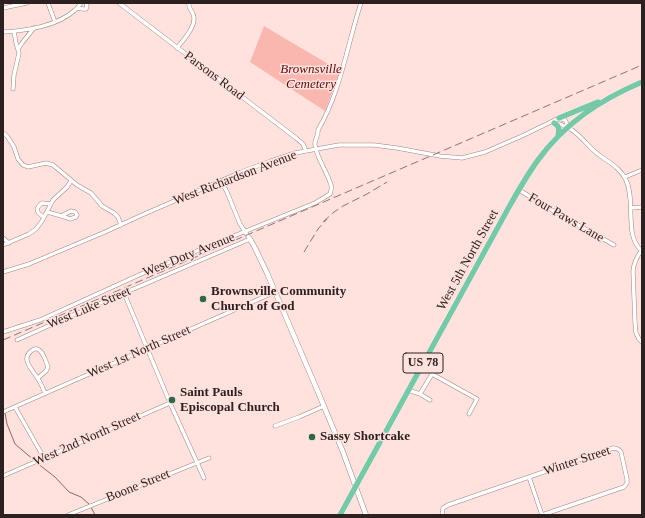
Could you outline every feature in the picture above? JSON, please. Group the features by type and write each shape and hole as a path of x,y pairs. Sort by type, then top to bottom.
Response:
{"main road":[{"name":"West 5th North Street","path":"356,487 524,181 538,160 568,127 584,114 602,102 642,82"},
{"path":"559,118 596,102 602,102"},
{"path":"554,123 559,128 558,137"},
{"name":"US 78","path":"340,515 356,487"}],"street":[{"path":"3,8 27,3"},
{"path":"48,3 55,22"},
{"path":"3,32 45,26 69,14 81,3"},
{"path":"77,8 86,8 88,6 86,3"},
{"name":"Parsons Road","path":"119,3 296,138 306,150"},
{"path":"177,48 193,24 194,15 189,8 189,3"},
{"path":"316,149 315,141 319,132 318,130 324,121 338,85 361,3"},
{"path":"18,49 34,28"},
{"path":"13,89 14,75 19,53 14,31"},
{"path":"559,118 565,120 568,127 594,152 616,166 625,178 630,194 632,236 637,246 642,250 634,264 633,271 635,323 636,333 639,340"},
{"name":"West Richardson Avenue","path":"3,272 29,264 221,181 295,153 338,146 374,145 440,156 462,158 485,152 559,118"},
{"name":"West Richardson Avenue","path":"545,125 554,123 568,127"},
{"path":"3,133 7,136 14,147 18,159 23,166 28,167 46,163 53,165 91,193 102,206 114,213 121,225"},
{"name":"West Doty Avenue","path":"3,332 40,320 150,270 245,232 330,194 332,186 316,149"},
{"path":"625,178 642,170"},
{"path":"3,245 34,231 51,204 72,180"},
{"path":"221,181 240,224 255,248 275,292 324,406 366,515"},
{"name":"Four Paws Lane","path":"519,190 567,220 614,245"},
{"path":"44,217 38,213 37,208 42,203 51,204"},
{"path":"631,208 642,207"},
{"path":"47,212 61,216"},
{"path":"3,238 9,243"},
{"name":"West Luke Street","path":"17,340 60,320 250,239"},
{"name":"West 1st North Street","path":"3,412 275,292"},
{"path":"124,293 170,403 204,478"},
{"path":"38,378 46,371 48,367 43,354 36,349 29,353 27,360 38,378 45,394"},
{"path":"420,394 432,374 477,399 470,414"},
{"path":"408,390 420,394 430,400"},
{"name":"West 2nd North Street","path":"3,476 170,403"},
{"path":"275,426 324,406"},
{"path":"15,407 44,458"},
{"name":"Winter Street","path":"442,515 442,511 446,506 529,477 613,448 618,449 621,452 628,479 624,487 542,515 529,477"},
{"name":"Boone Street","path":"68,515 209,458"}],"green space":[{"name":"Brownsville Cemetery","path":"264,26 340,71 325,111 250,62"}],"waterway":[{"path":"5,413 7,424 15,444 35,461"},
{"path":"37,463 55,477 69,492 81,497 89,504"},
{"path":"91,507 95,515"}],"railway":[{"path":"3,340 642,65"},
{"path":"323,222 343,206 387,182"},
{"path":"304,252 318,229 327,219"}],"place":[{"name":"Brownsville Community Church of God","path":"203,299"},
{"name":"Saint Pauls Episcopal Church","path":"172,400"},
{"name":"Sassy Shortcake","path":"312,437"}]}
